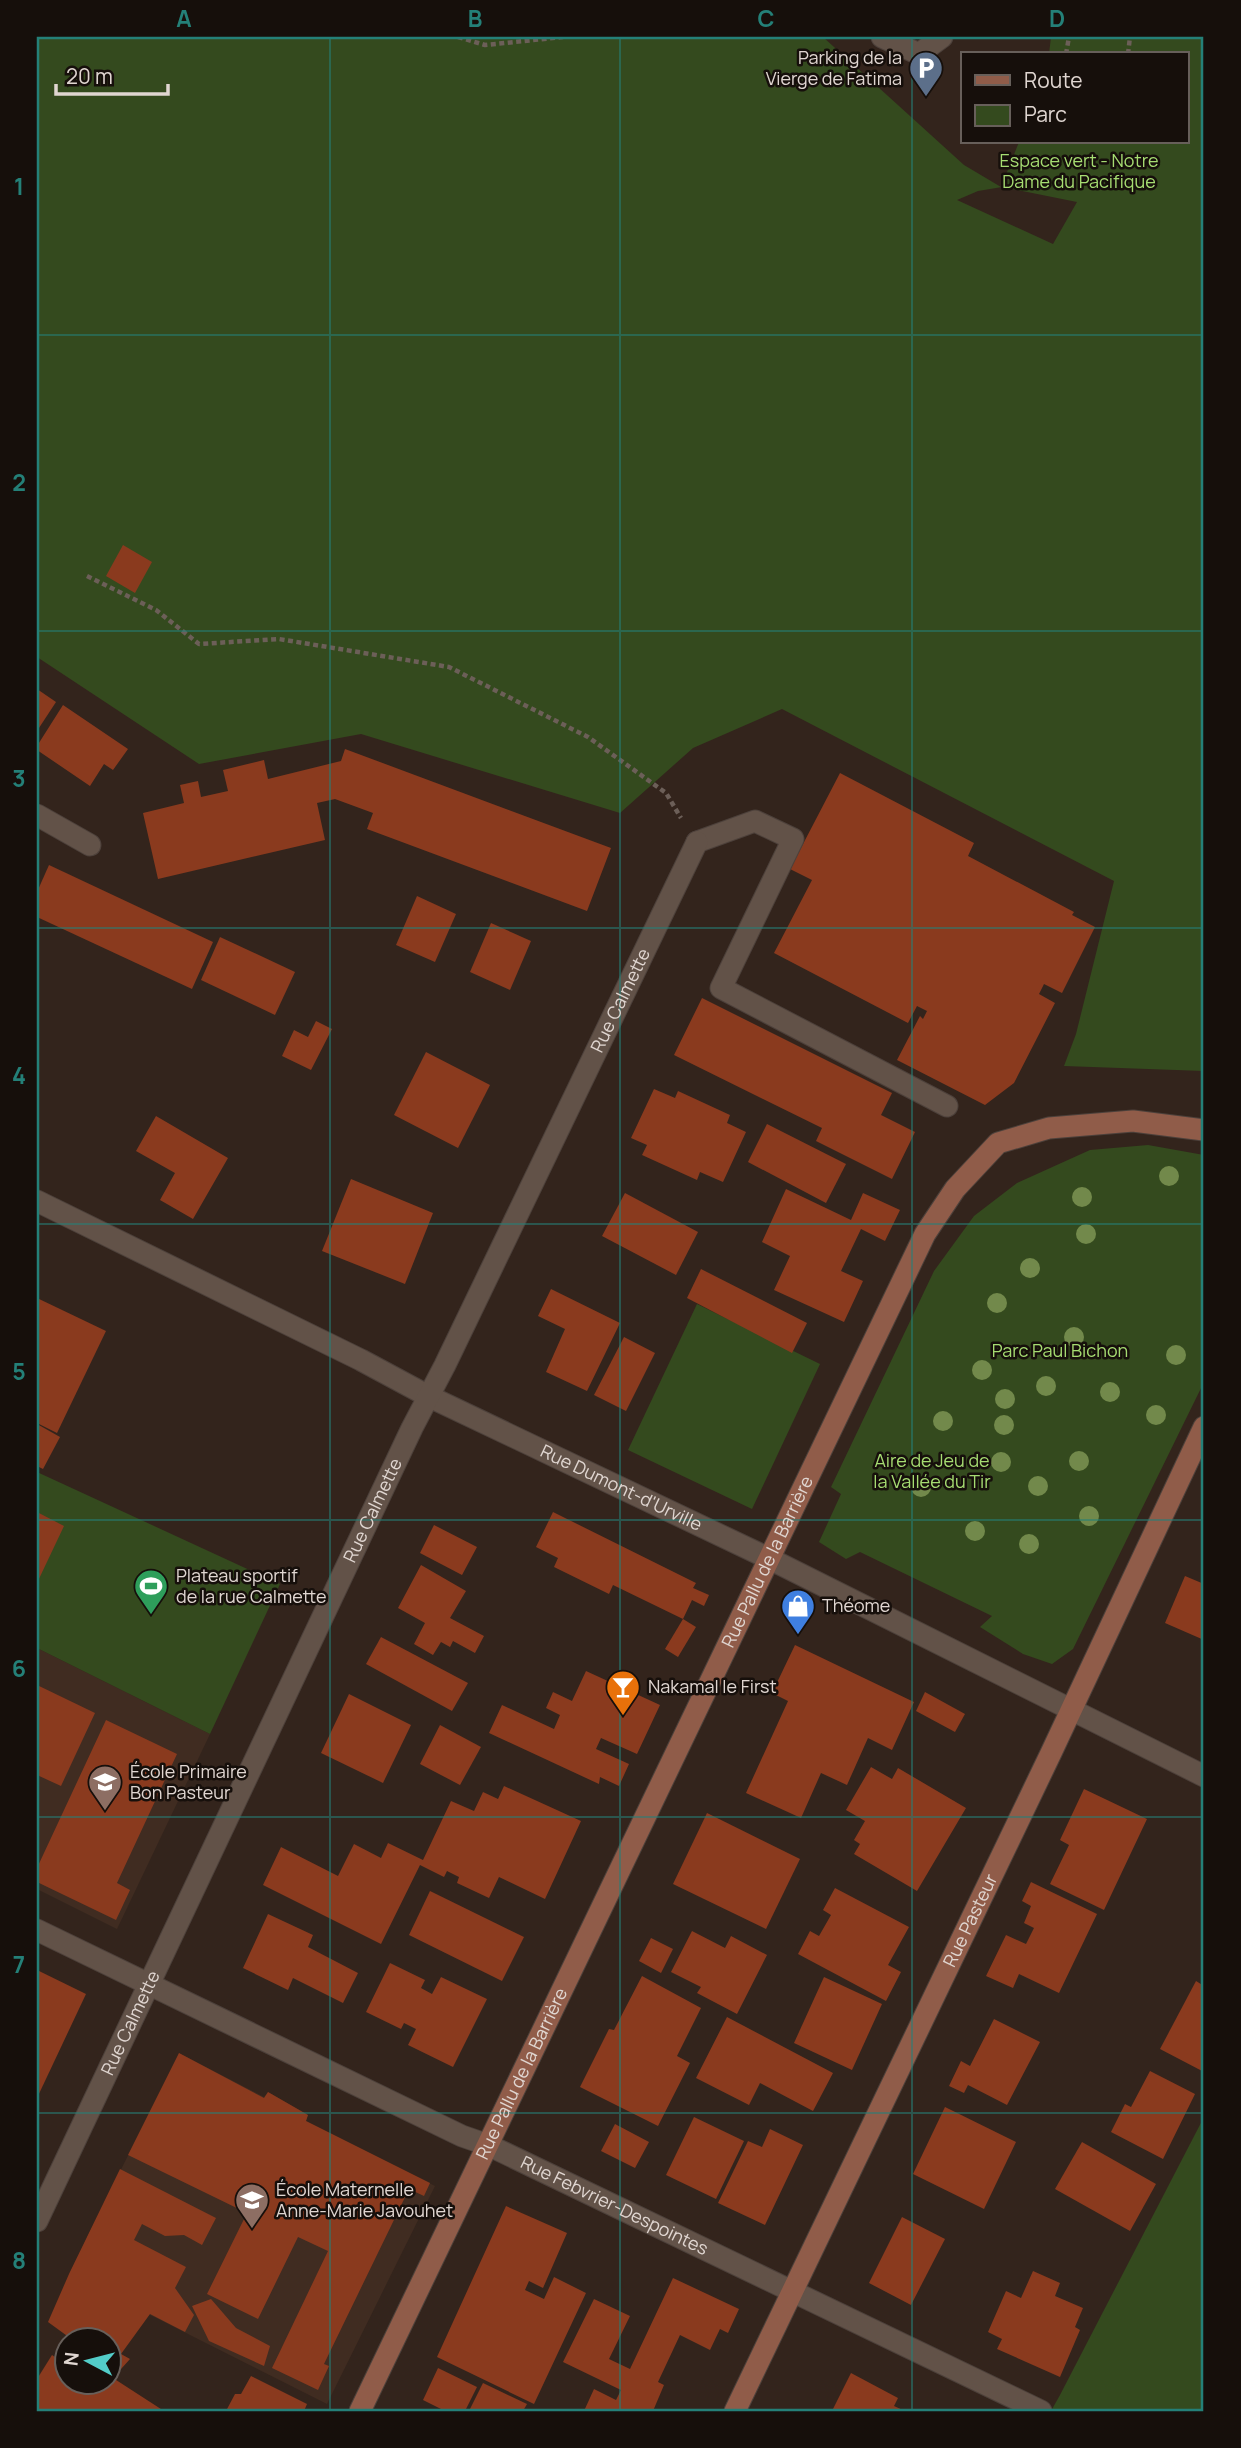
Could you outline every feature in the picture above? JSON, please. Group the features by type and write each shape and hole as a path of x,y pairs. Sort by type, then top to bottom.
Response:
{"street":[{"path":"882,37 919,54 942,37"},
{"path":"37,815 90,845"},
{"path":"697,842 755,821 793,839 721,988 947,1107"},
{"name":"Rue Calmette","path":"37,2221 428,1396 697,842"},
{"name":"Rue Pallu de la Barrière","path":"360,2411 925,1234 955,1189 998,1143 1049,1128 1133,1121 1204,1130"},
{"name":"Rue Dumont-d'Urville","path":"37,1201 361,1360 428,1396 768,1558 1204,1776"},
{"name":"Rue Pasteur","path":"735,2411 1072,1709 1204,1427"},
{"name":"Rue Febvrier-Despointes","path":"37,1930 148,1986 462,2136 488,2145 1041,2411"}],"path":[{"path":"458,37 485,45 563,37"},
{"path":"87,576 156,610 200,644 279,639 449,667 588,737 666,793 697,842"}],"shaded area":[{"name":"École Primaire Bon Pasteur","path":"37,1648 210,1734 117,1929 37,1889"},
{"name":"École Maternelle Anne-Marie Javouhet","path":"179,2053 264,2097 268,2092 308,2115 306,2121 435,2186 327,2404 69,2274"}],"green space":[{"name":"Espace vert - Notre Dame du Pacifique","path":"37,37 823,37 964,165 1001,187 1018,144 1188,144 1188,52 1049,52 1051,37 1204,37 1204,1071 1064,1066 1076,1034 1114,881 782,709 693,748 620,813 361,734 199,764 37,657","holes":["1002,187 1077,202 1053,244 957,200 978,191"]},
{"name":"Parc Paul Bichon","path":"1148,1145 1204,1155 1204,1382 1073,1649 1052,1664 1023,1654 980,1627 992,1616 860,1552 846,1559 819,1542 841,1494 831,1487 934,1271 974,1216 1017,1183 1090,1150"},
{"path":"697,1304 820,1364 752,1509 628,1450"},
{"name":"Plateau sportif de la rue Calmette","path":"37,1472 280,1584 210,1734 37,1648"},
{"path":"1204,2117 1204,2411 1051,2411 1060,2395"}],"building":[{"path":"123,545 152,562 135,593 106,576"},
{"path":"37,689 56,702 37,731"},
{"path":"63,705 128,749 113,770 104,764 90,786 37,750"},
{"path":"345,749 611,848 587,911 367,829 373,813 335,799 317,803 325,840 158,879 143,813 184,803 180,785 198,781 201,797 228,791 223,770 264,760 268,779 341,761"},
{"path":"840,773 974,843 968,856 1074,912 1072,915 1095,927 1062,993 1044,984 1039,994 1055,1003 1014,1083 985,1105 897,1060 920,1016 923,1019 927,1011 917,1006 908,1023 774,953 812,880 790,869"},
{"path":"49,865 213,942 192,989 37,917 37,892"},
{"path":"417,896 456,914 435,962 396,945"},
{"path":"491,923 531,941 510,990 470,972"},
{"path":"220,937 295,972 275,1015 201,980"},
{"path":"702,998 892,1093 881,1115 915,1132 892,1179 816,1141 822,1128 674,1055"},
{"path":"316,1021 332,1029 311,1070 282,1056 294,1030 308,1037"},
{"path":"426,1052 490,1085 458,1148 394,1115"},
{"path":"654,1089 675,1098 678,1091 730,1115 727,1123 746,1132 723,1182 700,1172 697,1180 642,1155 647,1145 631,1138"},
{"path":"156,1116 228,1158 193,1219 160,1200 175,1173 136,1151"},
{"path":"767,1124 846,1164 826,1203 748,1162"},
{"path":"351,1179 433,1213 405,1284 322,1251"},
{"path":"786,1189 851,1220 863,1193 900,1210 885,1241 861,1229 841,1271 863,1281 844,1322 774,1290 790,1256 762,1242"},
{"path":"625,1193 698,1232 676,1275 602,1236"},
{"path":"701,1269 807,1323 792,1353 687,1298"},
{"path":"551,1289 620,1323 587,1391 546,1372 565,1329 538,1316"},
{"path":"37,1298 106,1331 57,1433 37,1423"},
{"path":"624,1337 655,1353 626,1411 594,1395"},
{"path":"37,1424 60,1437 43,1469 37,1466"},
{"path":"37,1512 64,1526 37,1583"},
{"path":"553,1512 696,1583 693,1588 709,1595 704,1606 692,1600 683,1619 613,1585 609,1594 554,1567 558,1558 536,1547"},
{"path":"434,1525 477,1547 462,1575 420,1553"},
{"path":"421,1565 466,1591 450,1618 484,1636 475,1653 453,1641 450,1647 441,1642 433,1655 414,1644 425,1623 398,1608"},
{"path":"1185,1576 1204,1584 1204,1640 1165,1623"},
{"path":"683,1619 696,1627 678,1657 665,1649"},
{"path":"381,1637 468,1683 452,1711 366,1664"},
{"path":"795,1645 914,1702 892,1750 868,1738 847,1785 821,1773 801,1818 746,1793 788,1701 772,1693"},
{"path":"586,1671 660,1705 637,1754 601,1738 596,1749 629,1764 619,1786 600,1777 599,1784 489,1733 502,1705 554,1729 560,1715 546,1708 553,1692 572,1701"},
{"path":"37,1685 95,1713 61,1786 37,1775"},
{"path":"925,1692 965,1714 955,1732 916,1711"},
{"path":"349,1694 411,1725 383,1783 321,1753"},
{"path":"106,1720 177,1754 117,1883 130,1890 116,1920 37,1882 37,1868"},
{"path":"440,1725 481,1747 460,1785 420,1764"},
{"path":"871,1767 892,1779 898,1768 966,1808 917,1891 854,1854 860,1844 854,1840 865,1821 846,1810"},
{"path":"504,1786 581,1821 545,1899 499,1877 489,1898 457,1883 459,1877 447,1871 444,1877 420,1865 381,1944 263,1885 281,1847 338,1876 354,1844 381,1858 388,1843 423,1860 451,1801 474,1811 483,1792 498,1799"},
{"path":"1084,1789 1147,1819 1104,1910 1050,1884 1069,1845 1060,1840"},
{"path":"707,1813 800,1859 766,1929 673,1884"},
{"path":"1031,1882 1097,1914 1059,1993 1019,1974 1013,1988 986,1976 1006,1935 1026,1944 1034,1928 1024,1923 1031,1906 1022,1901"},
{"path":"835,1888 909,1927 888,1965 901,1972 886,2001 798,1954 810,1931 819,1936 831,1915 823,1910"},
{"path":"430,1891 524,1937 502,1981 409,1935"},
{"path":"268,1914 313,1935 308,1947 358,1973 343,2003 293,1978 288,1990 243,1968"},
{"path":"692,1931 725,1948 731,1936 767,1955 737,2014 697,1993 701,1987 671,1972"},
{"path":"651,1938 673,1949 661,1973 639,1961"},
{"path":"390,1963 425,1980 421,1988 432,1994 441,1977 487,1999 453,2067 408,2045 416,2029 404,2023 401,2029 366,2012"},
{"path":"37,1970 86,1994 37,2098"},
{"path":"642,1976 701,2008 677,2056 690,2063 658,2126 580,2087 609,2029 614,2030"},
{"path":"824,1977 882,2004 852,2070 794,2043"},
{"path":"1196,1981 1204,1986 1204,2072 1160,2049"},
{"path":"727,2017 833,2073 813,2111 760,2083 749,2105 696,2078"},
{"path":"994,2019 1040,2042 1007,2105 968,2085 964,2093 949,2086 961,2061 970,2066"},
{"name":"École Maternelle Anne-Marie Javouhet","path":"179,2053 264,2098 268,2092 308,2115 306,2121 430,2183 424,2196 409,2189 324,2364 329,2366 318,2390 272,2368 328,2251 298,2237 258,2319 207,2294 247,2213 128,2155"},
{"path":"1150,2071 1195,2094 1163,2159 1111,2132 1125,2104 1131,2107"},
{"path":"945,2107 1016,2142 984,2209 913,2174"},
{"path":"694,2117 744,2141 716,2199 666,2175"},
{"path":"615,2124 649,2142 635,2168 601,2151"},
{"path":"770,2129 803,2145 765,2225 718,2203 748,2141 762,2147"},
{"path":"1082,2142 1156,2184 1130,2231 1055,2189"},
{"path":"120,2169 216,2218 202,2245 184,2235 165,2236 142,2224 134,2240 186,2267 175,2288 194,2315 185,2332 150,2314 122,2353 122,2326 54,2326 48,2322"},
{"path":"506,2206 567,2233 543,2288 529,2281 525,2290 544,2299 554,2277 586,2293 534,2404 437,2357"},
{"path":"902,2217 945,2239 911,2305 869,2283"},
{"path":"1033,2271 1060,2283 1055,2296 1083,2308 1075,2327 1080,2330 1060,2377 997,2349 1002,2339 988,2332 1006,2291 1021,2298"},
{"path":"673,2278 739,2309 728,2333 720,2329 710,2350 680,2335 658,2382 664,2385 653,2411 584,2411 594,2389 616,2400 621,2390 563,2362 594,2299 630,2316 609,2359 630,2369"},
{"path":"211,2299 236,2328 270,2346 264,2366 209,2341 192,2306"},
{"path":"52,2355 52,2396 122,2396 122,2384 164,2411 37,2411 37,2379"},
{"path":"122,2355 130,2359 122,2368"},
{"path":"438,2368 477,2387 465,2411 445,2411 423,2400"},
{"path":"851,2373 898,2398 894,2406 905,2411 832,2411"},
{"path":"251,2376 307,2404 304,2411 226,2411 235,2394 241,2394"},
{"path":"483,2383 527,2404 523,2411 469,2411"}],"place":[{"name":"Parking de la Vierge de Fatima","path":"926,98"},
{"name":"Plateau sportif de la rue Calmette","path":"151,1616"},
{"name":"Théome","path":"798,1636"},
{"name":"Nakamal le First","path":"623,1717"},
{"name":"École Primaire Bon Pasteur","path":"105,1812"},
{"name":"École Maternelle Anne-Marie Javouhet","path":"252,2230"}],"park label":[{"name":"Aire de Jeu de la Vallée du Tir","path":"932,1471"}]}
